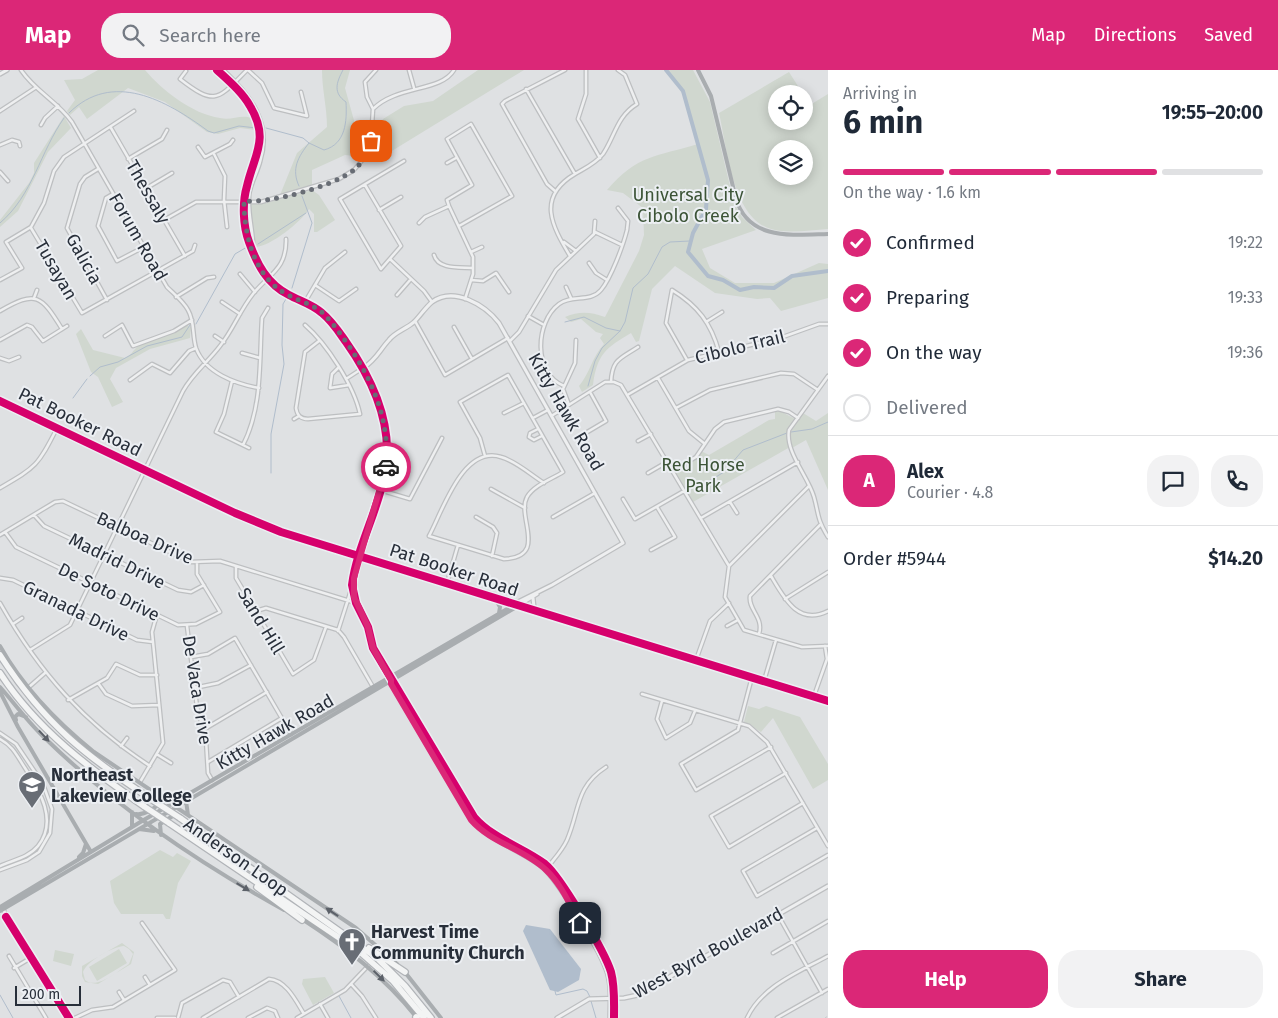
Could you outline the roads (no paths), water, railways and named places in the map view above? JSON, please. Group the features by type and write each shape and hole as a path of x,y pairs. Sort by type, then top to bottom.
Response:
{"highway":[{"name":"Anderson Loop","path":"2,654 21,686 48,719 75,745 107,770 157,798 180,818 344,933 389,969 431,1018"},
{"name":"Anderson Loop","path":"1,675 53,737 80,762 360,952 393,981 424,1018"},
{"path":"187,836 302,920"},
{"path":"344,933 405,972"}],"main road":[{"path":"698,70 711,96 736,199 743,214 757,227 770,233 828,234"},
{"name":"Pat Booker Road","path":"0,400 145,470 274,529 828,700"},
{"path":"494,598 500,607 499,613"},
{"name":"Kitty Hawk Road","path":"478,627 499,613 516,605"},
{"name":"Kitty Hawk Road","path":"1,908 142,821 213,782 516,605"},
{"path":"0,646 2,654 77,738 157,798 187,814 356,928 405,972 441,1018"},
{"path":"0,687 46,740 142,821 161,836 248,890 339,943 368,966 395,992 417,1018"},
{"path":"0,692 91,852"},
{"path":"26,740 15,717 18,714 27,718"},
{"name":"Kitty Hawk Road","path":"1,908 176,807 213,782"},
{"path":"133,813 143,814 158,806 160,800 157,798"},
{"path":"157,798 179,800"},
{"path":"186,800 187,814"},
{"path":"132,827 133,813"},
{"path":"161,836 159,829 162,822 174,814 187,814"},
{"path":"137,830 156,832"},
{"path":"86,844 91,849 96,849"},
{"path":"75,861 83,853 86,844"}],"street":[{"path":"0,74 6,70"},
{"name":"Forum Road","path":"21,70 35,88 58,106 72,122 158,271 176,297 187,308 192,320 196,348 219,374 232,381 259,388"},
{"path":"217,70 234,83"},
{"path":"223,70 250,105 259,132 258,153 247,183 246,201 248,240 259,267 268,279 286,294 305,302 329,320 363,368 375,391 384,421 386,465 338,631"},
{"path":"186,71 180,79 206,96 221,95 248,70 262,84 274,108 307,116 301,92"},
{"path":"164,220 196,202 268,200 330,183 354,170 369,149 374,109 367,97 365,82 376,70"},
{"path":"409,70 414,88"},
{"path":"374,109 390,97 414,88 444,81 454,70"},
{"path":"555,191 547,184 502,106 504,101 565,70"},
{"path":"586,70 586,94 578,119 600,158"},
{"path":"570,256 551,216 551,204 555,191 575,174 600,158 608,146 622,116 637,104 625,75 618,70"},
{"path":"0,111 35,88"},
{"path":"526,89 575,174"},
{"path":"41,125 45,118 58,106"},
{"path":"0,280 22,268 6,242 31,227 44,203 58,165 66,154 111,128 134,111"},
{"path":"459,226 512,196 471,124 448,140 472,185 447,200 449,206 462,233 472,252 473,268 465,299"},
{"name":"Thessaly","path":"111,128 185,256"},
{"path":"128,159 162,139 167,130"},
{"path":"0,145 12,140 19,142 20,146"},
{"path":"198,147 205,157 214,154 233,140"},
{"path":"214,154 224,172 224,200 227,227"},
{"path":"447,163 456,158"},
{"path":"365,185 401,246 381,269 340,200 404,161"},
{"name":"Galicia","path":"98,169 85,177 80,184 67,228 107,300"},
{"path":"0,172 8,181"},
{"path":"145,189 172,173"},
{"path":"113,194 106,198 98,226 117,261 144,247"},
{"path":"380,210 401,197"},
{"path":"419,223 449,206"},
{"path":"564,386 554,380 542,360 541,334 553,308 571,298 594,296 601,291 627,230 628,221 618,208"},
{"path":"595,221 595,232 622,245"},
{"name":"Tusayan","path":"31,227 82,313 107,300"},
{"name":"Kitty Hawk Road","path":"516,605 623,543 509,340 528,316 554,272 595,232"},
{"path":"458,235 462,233"},
{"path":"30,650 67,628 77,611 183,391 206,361 224,342 255,292 280,266 286,240"},
{"path":"564,242 576,252"},
{"path":"107,300 185,256 193,251 195,245"},
{"path":"472,252 482,247"},
{"path":"305,302 325,268 344,252"},
{"path":"434,255 436,261 443,265 473,268"},
{"path":"390,259 432,302"},
{"path":"589,264 596,273 607,280"},
{"path":"471,280 482,280 496,273 509,292"},
{"path":"240,274 255,292"},
{"path":"176,297 207,278 214,276"},
{"path":"396,295 411,279"},
{"path":"315,286 339,301 356,289"},
{"path":"566,287 571,298"},
{"path":"34,298 37,290"},
{"path":"687,360 666,323 672,290 695,305 706,322 719,352"},
{"path":"346,379 378,357 389,340 415,321 432,302 448,296 465,299 484,307 496,319 509,340 445,375 415,321"},
{"path":"0,311 19,300 34,298 46,305 62,329"},
{"path":"222,302 240,314"},
{"path":"243,446 254,418 259,388 262,318 268,308"},
{"path":"706,322 722,312"},
{"path":"528,316 544,325"},
{"path":"105,336 122,325 134,346 174,331 192,320"},
{"name":"Cibolo Trail","path":"628,395 687,360 780,338 819,324 828,324"},
{"path":"0,340 26,325 32,327 38,338 43,340 67,326"},
{"path":"294,419 299,416 308,419 360,414 346,379 320,341 305,326"},
{"path":"454,327 472,359"},
{"path":"215,336 224,342"},
{"path":"569,405 564,395 564,386 575,362 576,340"},
{"path":"299,416 296,408 305,352 320,341"},
{"path":"611,382 612,369 615,362 638,347"},
{"path":"130,380 152,364 170,373 191,350 196,348"},
{"path":"242,353 260,358"},
{"path":"0,358 9,361 19,357"},
{"path":"338,368 332,374 330,388 349,385"},
{"path":"676,408 710,390 781,373 797,376 818,390"},
{"path":"484,456 480,438 460,402 508,375 563,472 529,494 525,508 530,542 528,548 509,559 492,556 429,536 466,467 474,460 484,456 496,456 506,459 544,483"},
{"path":"828,376 789,430 788,436 809,486 820,525 828,537"},
{"path":"658,378 691,434 705,444"},
{"path":"232,381 224,414 216,432 249,448"},
{"path":"552,416 605,382 621,386 729,566 726,597 744,630 802,647 827,646 827,659 814,696"},
{"path":"584,434 606,421 590,392"},
{"path":"504,413 524,403"},
{"path":"532,418 549,409"},
{"path":"672,471 696,457 717,427 729,420 778,409 789,412 798,418"},
{"path":"0,488 29,471 38,463 57,428"},
{"path":"538,428 530,433 530,437 534,440 542,436"},
{"path":"638,441 651,434"},
{"path":"380,490 410,499 442,438"},
{"path":"648,473 667,462"},
{"path":"701,518 798,462"},
{"path":"729,566 809,486"},
{"path":"491,489 525,508"},
{"path":"623,499 635,519 684,491"},
{"path":"552,517 596,492"},
{"name":"Balboa Drive","path":"0,535 56,502 63,501 197,563 217,561 356,603"},
{"path":"730,502 737,513"},
{"path":"651,550 675,537 657,507"},
{"name":"Madrid Drive","path":"34,515 44,526 180,591 193,591 204,586"},
{"path":"476,517 496,530 497,538 492,556"},
{"path":"759,634 760,620 749,600 820,525"},
{"name":"De Soto Drive","path":"5,532 16,547 175,624 187,625"},
{"path":"446,583 458,545"},
{"path":"187,625 200,622 220,612 197,574 197,563"},
{"name":"Sand Hill","path":"236,566 236,578 278,645 293,674 314,660 326,626"},
{"path":"785,600 828,572"},
{"path":"771,576 785,600 797,612 816,616 828,611"},
{"name":"Granada Drive","path":"0,578 11,579 140,641 153,642"},
{"path":"352,585 356,603 368,627 375,653 464,805 491,834 547,868 563,889 611,974 612,1018"},
{"name":"Kitty Hawk Road","path":"516,605 532,598 539,592"},
{"path":"532,598 534,607 539,612"},
{"path":"0,603 45,673 68,700 92,723 150,766"},
{"path":"696,660 710,621 729,603"},
{"path":"256,612 266,608 338,631 344,637 374,688"},
{"path":"139,783 162,748 164,737 159,705 152,627 157,614"},
{"path":"12,624 22,618"},
{"path":"727,626 738,620"},
{"name":"De Vaca Drive","path":"187,625 194,688 202,730 207,744 208,773 213,782"},
{"path":"190,657 208,654 235,638 292,736"},
{"path":"764,681 776,640"},
{"path":"68,700 98,684 111,674 116,664 140,675 157,675"},
{"path":"194,688 218,684 251,665"},
{"path":"29,686 45,673"},
{"path":"752,678 740,724 735,732 681,764 696,790 770,747"},
{"path":"98,684 106,694 132,706 159,705"},
{"path":"202,730 267,692"},
{"path":"642,694 740,724 756,731 770,747 828,846"},
{"path":"662,700 657,719 666,738 690,723 696,710"},
{"path":"208,762 282,718"},
{"path":"0,733 16,744 43,784 52,809 52,821 46,843 39,852 27,860 0,870"},
{"path":"121,746 127,738"},
{"path":"0,739 12,746 37,785 47,811 47,823 43,839 37,848 25,856 0,866"},
{"path":"158,755 171,763"},
{"path":"547,868 567,840 584,787 606,767"},
{"path":"786,773 711,816 719,831 729,847 803,803"},
{"path":"818,828 743,871 757,896 828,855"},
{"name":"West Byrd Boulevard","path":"557,1018 583,1002 600,998 638,995 827,888"},
{"path":"1,908 69,1018"},
{"path":"778,915 822,993"},
{"path":"773,953 828,922"},
{"path":"75,1018 91,1008 109,1008 175,970 142,923"},
{"path":"9,956 14,968 46,1018"},
{"path":"747,1018 754,1005 764,994 828,956"},
{"path":"14,968 32,959"},
{"path":"297,1018 351,984 368,966"},
{"path":"145,977 150,985"},
{"path":"203,1018 267,980 273,979 290,991 304,1014"},
{"path":"157,1018 176,1018 182,1003 223,980 230,982 238,997"},
{"path":"351,984 362,996 376,1018"},
{"path":"777,1018 828,989"},
{"path":"119,992 124,1000"},
{"path":"320,1004 328,1018"},
{"path":"248,1018 267,1008 275,1011 278,1018"}],"water":[{"path":"526,925 550,929 581,969 579,980 558,992 550,990 523,931"}],"waterway":[{"path":"299,186 296,174 297,163 309,143 324,150 337,143 344,131 346,102 337,91 343,70"},
{"path":"666,70 683,91 708,180 706,209 693,233 688,252 708,276 723,280 740,290 754,287 774,288 792,276 828,271"},
{"path":"69,113 86,100 103,93 121,92 139,94 157,100 214,133 239,126 256,128"},
{"path":"0,223 21,200 64,118"},
{"path":"266,128 303,138 309,143"},
{"path":"292,288 312,223 302,196"},
{"path":"258,244 306,213"},
{"path":"588,386 595,361 602,348 620,331 625,322 633,288 648,274 662,247 670,242 690,241"},
{"path":"196,324 235,254 247,247"},
{"path":"271,473 271,434 284,364 282,345 283,304 286,299"},
{"path":"565,322 584,317 606,328 620,331"},
{"path":"90,376 100,367 118,362 147,346 182,337 190,325"},
{"path":"73,398 87,379"},
{"path":"791,432 812,429 828,422"},
{"path":"706,483 724,472 743,450 787,433"},
{"path":"555,991 556,995 583,989 587,991 590,997"},
{"path":"0,995 13,1018"},
{"path":"339,996 351,1018"},
{"path":"591,1001 596,1018"}],"place":[{"name":"Northeast Lakeview College","path":"32,809"},
{"name":"Harvest Time Community Church","path":"352,966"}],"park label":[{"name":"Universal City Cibolo Creek","path":"688,205"},
{"name":"Red Horse Park","path":"703,475"}]}
